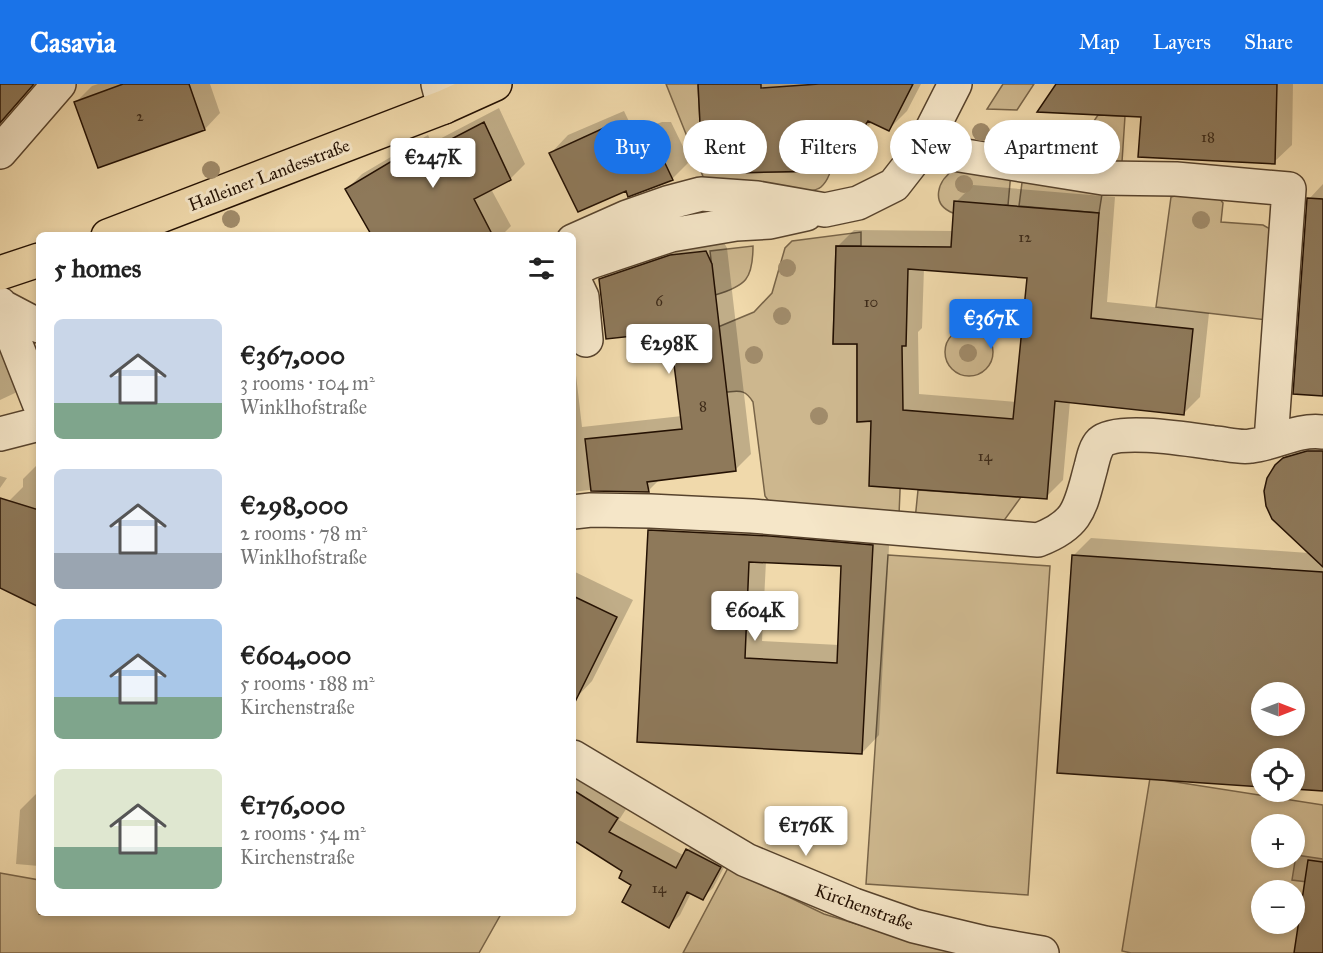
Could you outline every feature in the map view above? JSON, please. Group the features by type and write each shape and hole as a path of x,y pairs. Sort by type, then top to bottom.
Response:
{"main road":[{"name":"Halleiner Landesstraße","path":"117,232 441,95 495,84"},
{"path":"0,273 36,261"}],"street":[{"path":"0,152 58,84"},
{"path":"937,120 955,84"},
{"path":"972,157 1103,178 1176,179 1289,189 1271,441"},
{"path":"576,269 671,235 736,224 770,222 858,202 894,184 902,174"},
{"path":"576,240 667,202 701,194 757,198 825,210"},
{"path":"576,284 582,297 586,340"},
{"path":"0,305 36,324"},
{"path":"0,305 36,395"},
{"path":"0,434 36,425"},
{"path":"576,512 650,511 752,516 1038,540 1054,534 1070,522 1080,507 1094,454 1101,442 1113,435 1137,435 1251,447 1307,431 1323,432"},
{"name":"Kirchenstraße","path":"576,759 746,860 854,905 914,926 985,943 1042,953"}],"shaded area":[{"path":"666,84 698,84 700,120 683,120 683,126"},
{"path":"1003,84 1034,84 1017,110 987,109"},
{"path":"1098,115 1125,116 1122,162 1120,162 1120,120 1095,120"},
{"path":"972,170 984,171 984,174 1011,174 1008,205 953,213 941,204 939,198 940,185 949,174 972,174"},
{"path":"779,172 779,174 829,174 821,187 801,192 767,193 708,189 702,174"},
{"path":"1023,175 1102,194 1099,213 1019,206"},
{"path":"1178,195 1219,198 1223,203 1221,222 1263,225 1272,230 1267,320 1156,307 1171,197"},
{"path":"861,232 861,246 836,246 833,344 857,344 857,422 903,420 899,515 773,507 765,496 753,402 742,392 726,392 718,327 754,312 772,293 785,248 792,241"},
{"path":"753,246 753,257 746,280 734,288 715,295 710,251"},
{"path":"969,328 986,335 993,352 986,369 969,376 952,369 945,352 952,335"},
{"path":"918,490 1021,497 1000,526 915,520"},
{"path":"888,555 1050,566 1028,895 866,884"},
{"path":"1150,778 1251,794 1251,802 1304,802 1323,805 1323,953 1131,953 1122,951"},
{"path":"1305,856 1323,859 1323,884 1292,880 1294,868 1305,868"},
{"path":"728,868 824,914 963,953 683,953"},
{"path":"0,873 36,879 36,916 500,916 479,953 0,953"}],"building":[{"path":"0,84 34,84 0,123"},
{"path":"123,84 189,84 205,130 98,168 74,102"},
{"path":"698,84 761,84 761,88 819,84 913,84 895,120 890,120 889,131 878,126 878,120 779,120 779,172 767,172 767,120 700,120"},
{"path":"1056,84 1277,84 1275,164 1138,157 1141,117 1037,112"},
{"path":"484,122 511,180 474,199 491,232 370,232 345,189 412,149 417,157"},
{"path":"594,132 594,174 670,174 673,180 628,197 626,191 578,212 549,153"},
{"path":"1307,198 1323,199 1323,396 1293,394"},
{"path":"954,201 1099,213 1091,318 1193,329 1184,415 1055,401 1047,499 869,486 871,421 857,422 857,344 833,344 836,246 951,247","holes":["908,269 1027,278 1013,419 903,410 902,346 906,346"]},
{"path":"706,251 712,264 736,471 647,482 649,492 591,491 585,439 682,429 670,332 606,339 599,279 670,255"},
{"path":"1307,451 1323,451 1323,567 1272,519 1266,506 1264,491 1267,478 1275,465 1283,458"},
{"path":"0,498 36,509 36,606 0,588"},
{"path":"648,530 770,536 873,545 862,754 637,742","holes":["749,562 841,566 837,663 745,658"]},
{"path":"1072,555 1323,572 1323,791 1305,790 1305,748 1251,748 1251,786 1057,773"},
{"path":"576,597 617,617 576,700"},
{"path":"576,792 618,818 609,832 676,868 686,849 721,867 703,900 687,892 669,928 622,902 631,885 619,878 622,871 576,842"},
{"path":"1308,860 1323,862 1323,953 1294,953 1297,934 1305,934 1305,880"}]}
